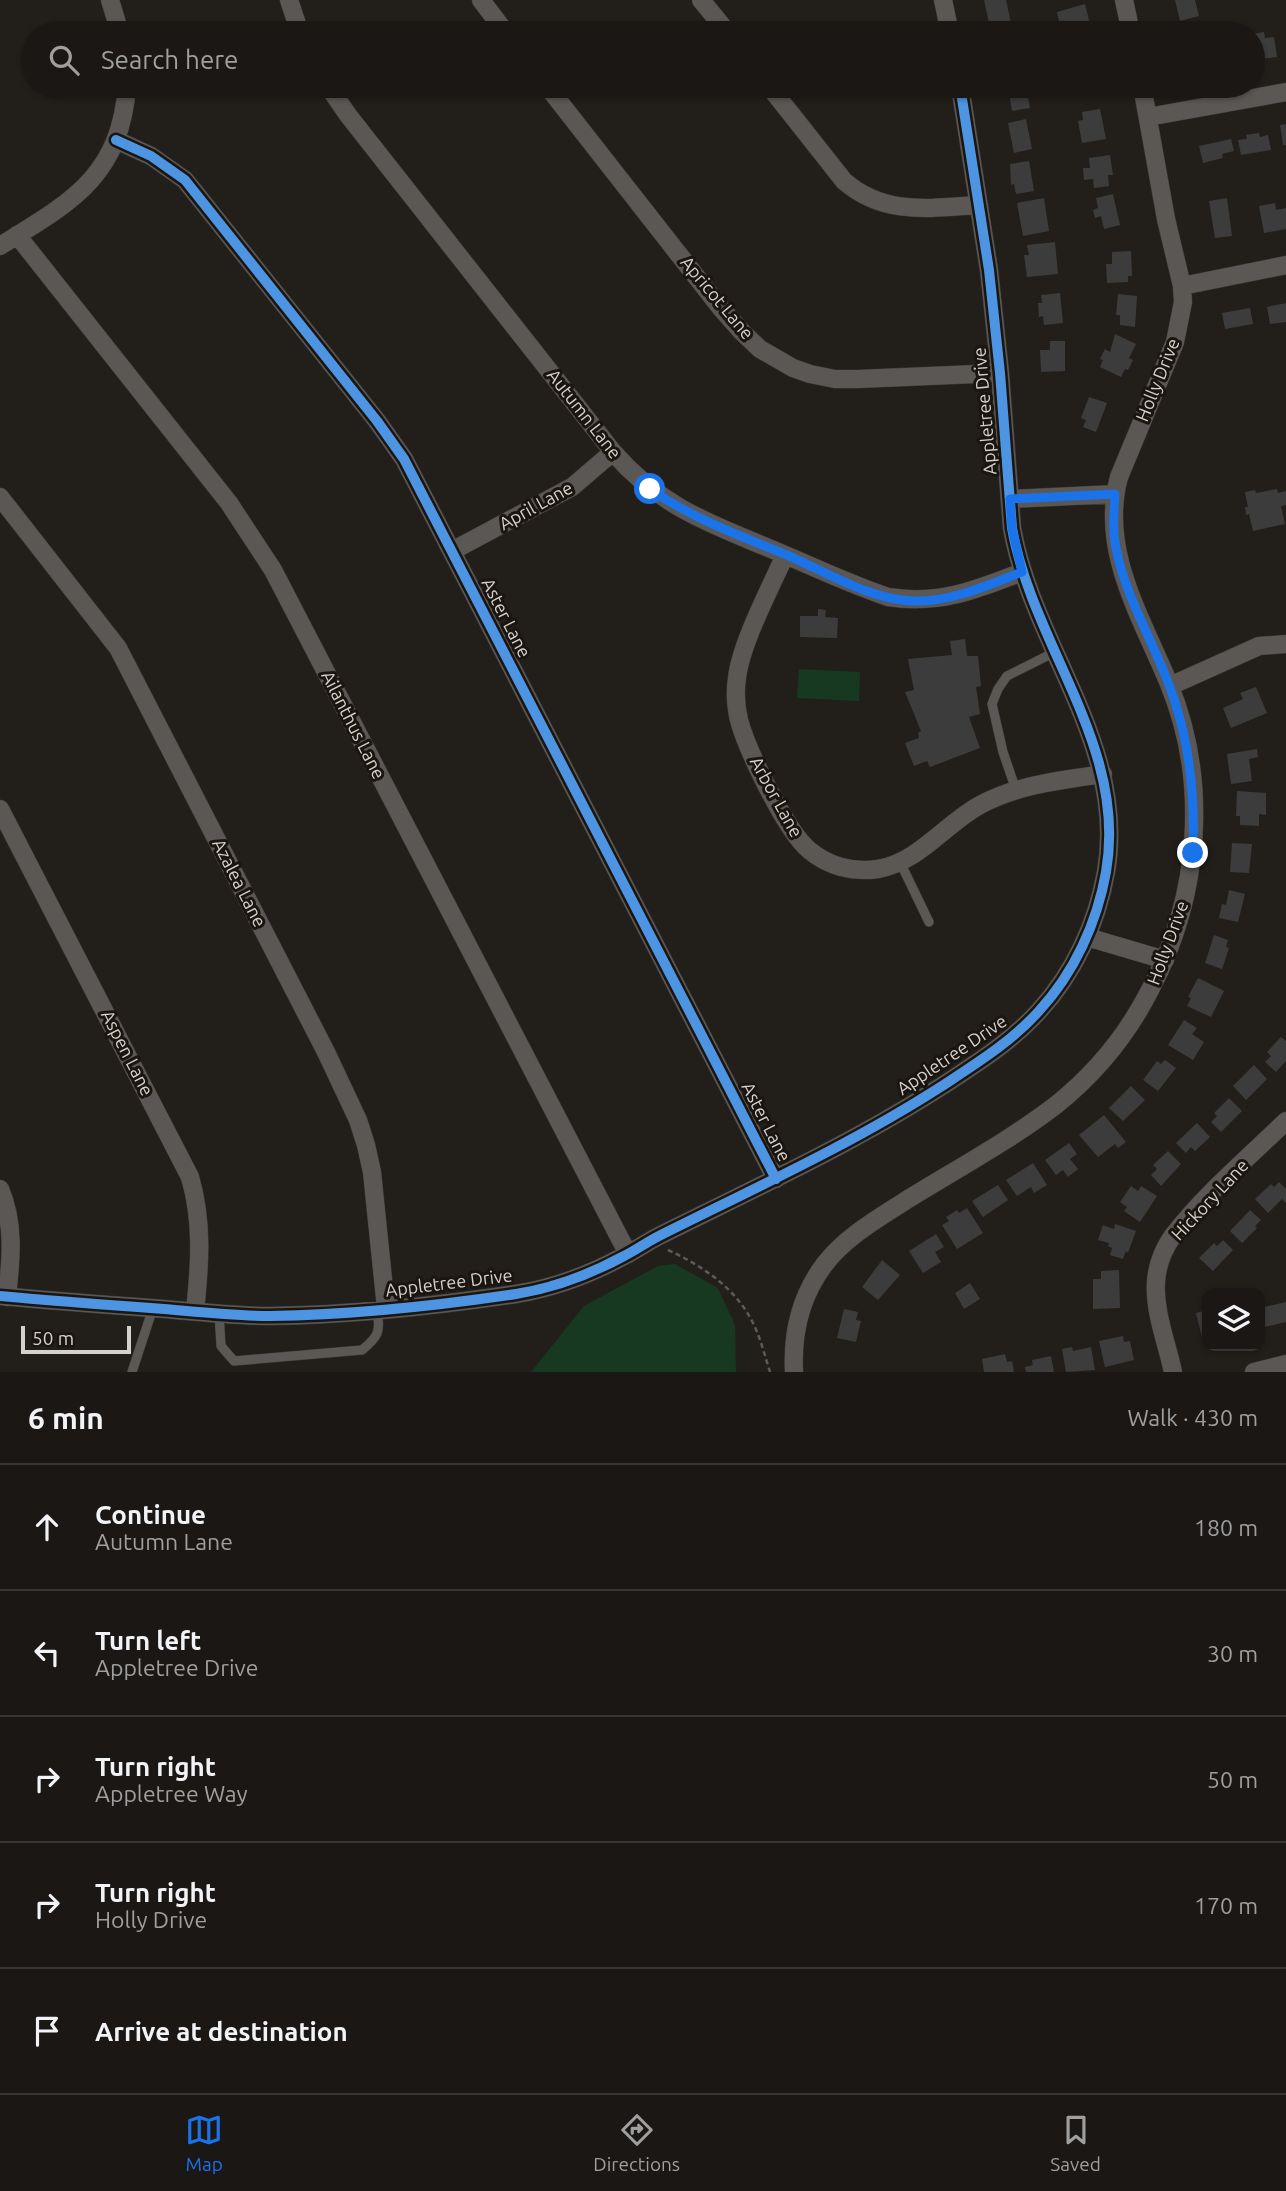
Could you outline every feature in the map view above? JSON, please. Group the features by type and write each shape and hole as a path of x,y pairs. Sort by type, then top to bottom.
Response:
{"street":[{"path":"110,0 116,21"},
{"path":"289,0 296,21"},
{"path":"481,0 497,21"},
{"path":"701,0 718,21"},
{"path":"943,0 947,21"},
{"path":"1124,0 1128,21"},
{"path":"1265,96 1286,92"},
{"path":"0,246 64,205 97,175 117,140 126,98"},
{"name":"Autumn Lane","path":"336,98 614,452 650,489 674,506 863,589 888,597 912,601 932,600 958,595 1022,572"},
{"name":"Apricot Lane","path":"556,98 720,307 742,332 774,358 793,368 835,379 1000,373"},
{"path":"778,98 844,181 856,192 873,201 898,207 979,205"},
{"name":"Appletree Drive","path":"4,1297 219,1313 293,1315 382,1309 545,1288 579,1277 628,1254 883,1122 1014,1037 1057,991 1087,937 1097,912 1106,870 1109,836 1103,774 1091,733 1022,572 1012,528 1000,373 979,205 962,98"},
{"name":"Holly Drive","path":"794,1372 795,1330 803,1302 825,1263 854,1236 880,1217 1018,1130 1075,1088 1122,1038 1147,996 1165,960 1187,888 1193,853 1195,810 1185,736 1170,686 1128,588 1116,548 1113,523 1119,477 1175,342 1181,319 1182,286 1166,219 1144,98"},
{"path":"1148,117 1253,98"},
{"name":"Aster Lane","path":"117,140 169,167 185,180 377,421 404,459 776,1179"},
{"name":"Ailanthus Lane","path":"18,235 229,503 273,570 628,1254"},
{"path":"1182,286 1286,265"},
{"name":"April Lane","path":"452,551 572,487 614,452"},
{"path":"1010,499 1115,494"},
{"name":"Azalea Lane","path":"0,497 118,649 358,1120 372,1172 382,1309"},
{"name":"Arbor Lane","path":"785,555 758,617 736,678 739,719 751,751 790,828 808,850 837,867 860,871 879,869 900,862 980,805 1016,790 1103,774"},
{"path":"1170,686 1259,646 1286,644"},
{"name":"Aspen Lane","path":"0,808 190,1177 200,1222 195,1311"},
{"path":"1087,937 1165,960"},
{"name":"Hickory Lane","path":"1173,1372 1156,1294 1158,1266 1164,1251 1172,1237 1199,1207 1286,1121"},
{"path":"0,1189 9,1217 11,1240 4,1297"},
{"path":"1254,1372 1286,1364"}],"lane":[{"path":"1016,790 1003,752 992,704 1007,676 1055,652"},
{"path":"900,862 929,922"},
{"path":"132,1372 153,1308"},
{"path":"219,1313 221,1346 234,1362 362,1350 375,1339 382,1309"}],"path":[{"path":"649,1241 683,1256 710,1273 737,1297 754,1324 770,1372"}],"green space":[{"path":"799,669 860,672 859,701 797,698"},
{"path":"675,1264 718,1288 735,1325 736,1372 531,1372 584,1306 658,1266"}],"building":[{"path":"984,0 1006,0 1011,21 989,21"},
{"path":"1175,0 1195,0 1199,16 1180,21"},
{"path":"1085,4 1089,21 1059,21 1057,12"},
{"path":"1274,37 1277,57 1265,58 1265,38"},
{"path":"1010,98 1028,98 1030,108 1012,111"},
{"path":"1100,109 1106,139 1082,143 1078,121 1083,120 1082,112"},
{"path":"1026,119 1032,149 1014,153 1008,123"},
{"path":"1286,124 1286,145 1283,145 1280,125"},
{"path":"1259,133 1260,137 1268,135 1271,150 1241,155 1238,140 1247,139 1246,135"},
{"path":"1231,139 1234,151 1222,154 1223,158 1203,163 1199,146"},
{"path":"1110,155 1113,175 1108,175 1109,186 1094,188 1093,179 1084,180 1083,168 1090,168 1089,158"},
{"path":"1029,161 1034,191 1016,194 1014,184 1011,185 1010,164"},
{"path":"1113,194 1120,225 1104,229 1101,216 1095,218 1093,210 1098,208 1096,198"},
{"path":"1044,198 1049,231 1023,236 1017,203"},
{"path":"1227,198 1232,236 1215,238 1209,201"},
{"path":"1275,203 1276,210 1286,208 1286,229 1264,233 1259,206"},
{"path":"1055,242 1058,274 1027,277 1024,255 1029,255 1027,245"},
{"path":"1131,251 1132,276 1128,276 1128,282 1107,283 1106,264 1112,264 1112,252"},
{"path":"1060,293 1063,323 1044,325 1043,316 1039,317 1038,303 1042,303 1041,295"},
{"path":"1118,294 1137,296 1135,327 1120,325 1120,315 1116,315"},
{"path":"1286,303 1286,322 1270,324 1267,307"},
{"path":"1250,308 1253,324 1225,329 1222,313"},
{"path":"1115,334 1136,344 1129,358 1133,360 1121,377 1100,367 1103,360 1100,359 1105,349 1110,352"},
{"path":"1050,341 1065,341 1065,371 1041,372 1040,350 1050,350"},
{"path":"1089,397 1107,403 1096,432 1083,427 1086,420 1081,418"},
{"path":"1277,489 1278,493 1286,491 1286,505 1281,506 1285,524 1253,531 1249,514 1246,515 1245,507 1248,507 1245,492"},
{"path":"818,609 826,610 825,617 838,618 837,638 800,637 800,616 818,616"},
{"path":"965,639 967,656 978,656 981,686 976,687 980,714 969,717 980,748 930,767 927,761 914,766 905,743 919,738 918,733 921,731 905,692 914,690 908,659 952,655 950,641"},
{"path":"1256,687 1267,713 1231,728 1223,708 1243,699 1240,693"},
{"path":"1257,749 1258,757 1249,759 1252,781 1231,784 1227,754"},
{"path":"1237,791 1266,793 1266,815 1259,814 1259,826 1240,825 1240,816 1236,816"},
{"path":"1232,843 1252,844 1249,873 1230,872"},
{"path":"1229,890 1245,894 1238,922 1219,918 1222,904 1226,905"},
{"path":"1214,935 1228,940 1226,947 1229,948 1222,969 1205,963"},
{"path":"1198,978 1224,991 1211,1017 1187,1006 1191,998 1188,997"},
{"path":"1184,1020 1197,1028 1192,1034 1204,1042 1193,1060 1168,1045"},
{"path":"1281,1037 1286,1041 1286,1061 1276,1072 1265,1062 1271,1056 1267,1052"},
{"path":"1165,1060 1176,1068 1158,1091 1143,1080 1157,1061 1161,1064"},
{"path":"1254,1065 1267,1079 1246,1100 1233,1086"},
{"path":"1131,1086 1145,1100 1123,1121 1109,1108"},
{"path":"1229,1098 1242,1111 1221,1132 1211,1122 1217,1116 1214,1113"},
{"path":"1104,1115 1126,1142 1118,1148 1115,1144 1098,1157 1079,1135"},
{"path":"1197,1123 1210,1137 1195,1151 1191,1147 1186,1153 1176,1143"},
{"path":"1069,1143 1077,1154 1070,1159 1078,1169 1068,1177 1063,1170 1056,1175 1045,1160"},
{"path":"1168,1151 1181,1164 1161,1186 1151,1175 1157,1169 1153,1165"},
{"path":"1033,1163 1047,1185 1034,1193 1031,1187 1017,1196 1006,1180"},
{"path":"1279,1182 1286,1189 1286,1203 1282,1199 1268,1213 1255,1199 1271,1184 1274,1187"},
{"path":"998,1185 1008,1200 983,1217 972,1201"},
{"path":"1131,1186 1138,1191 1141,1186 1157,1196 1140,1222 1124,1211 1127,1207 1120,1202"},
{"path":"967,1208 983,1233 957,1249 942,1225 949,1221 946,1217 957,1210 959,1213"},
{"path":"1250,1210 1261,1220 1242,1243 1230,1231"},
{"path":"1115,1224 1136,1231 1123,1259 1110,1255 1112,1248 1108,1246 1109,1243 1098,1240 1103,1225 1114,1229"},
{"path":"936,1234 944,1247 935,1252 941,1262 923,1273 909,1251"},
{"path":"1223,1240 1233,1250 1213,1271 1199,1258 1214,1243 1217,1246"},
{"path":"882,1260 900,1275 878,1300 862,1287"},
{"path":"1119,1270 1120,1308 1093,1309 1093,1279 1101,1279 1101,1271"},
{"path":"970,1283 980,1299 964,1309 955,1293"},
{"path":"1286,1302 1286,1322 1265,1327 1265,1307"},
{"path":"844,1309 858,1312 856,1320 861,1321 856,1342 837,1338"},
{"path":"1202,1311 1202,1337 1196,1313"},
{"path":"1123,1336 1124,1342 1130,1341 1134,1360 1105,1367 1099,1341"},
{"path":"1072,1347 1073,1351 1091,1347 1095,1370 1066,1372 1062,1349"},
{"path":"1005,1354 1007,1362 1012,1361 1014,1372 984,1372 982,1359"},
{"path":"1051,1356 1054,1372 1026,1372 1025,1367 1033,1365 1032,1360"}],"cycle path":[{"path":"0,1296 270,1316 424,1306 516,1294 558,1284 611,1263 908,1107 1005,1042 1052,996 1073,964 1097,910 1106,872 1109,826 1104,782 1091,739 1023,572 1012,528 989,270 962,98"},
{"path":"116,140 151,156 185,180 377,421 404,459 776,1179"}],"route":[{"path":"650,489 674,506 716,526 863,589 912,601 958,595 1022,572 1012,528 1010,499 1115,494 1113,523 1116,548 1128,588 1170,686 1185,736 1195,810 1193,853"}]}
